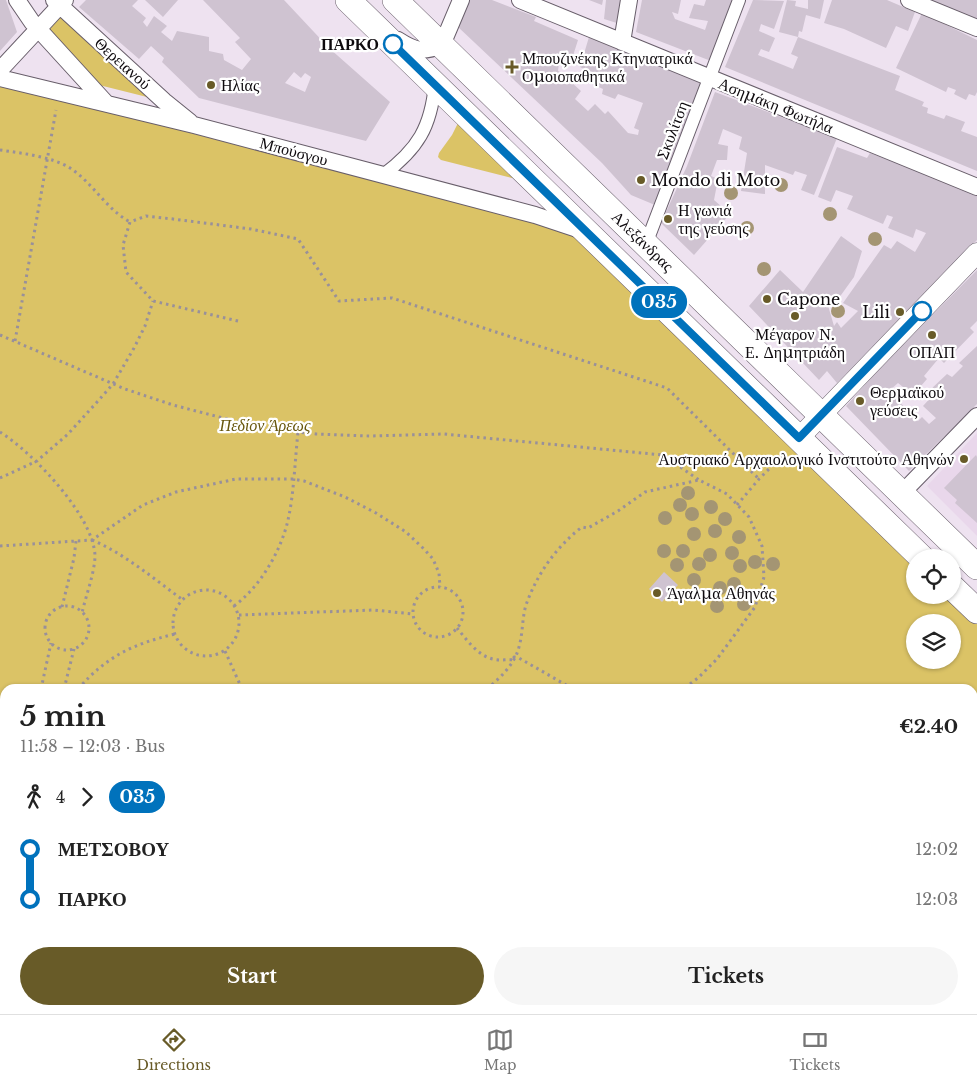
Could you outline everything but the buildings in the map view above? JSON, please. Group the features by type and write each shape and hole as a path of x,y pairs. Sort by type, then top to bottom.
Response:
{"main road":[{"name":"Αλεξάνδρας","path":"348,0 586,232 793,444 912,549"},
{"name":"Αλεξάνδρας","path":"395,0 977,567"},
{"path":"961,596 977,611"}],"street":[{"path":"17,0 38,29 105,102"},
{"path":"370,21 404,44 418,50 430,50 442,45 461,0"},
{"name":"Ασημάκη Φωτήλα","path":"520,0 977,187"},
{"path":"622,42 629,0"},
{"name":"Σκυλίτση","path":"646,244 739,0"},
{"path":"910,0 977,28"},
{"path":"0,70 60,2"},
{"name":"Θερειανού","path":"60,2 164,101 194,124"},
{"name":"Μπούσγου","path":"0,78 194,124 536,215 586,232"},
{"path":"383,175 409,153 425,128 430,117 435,84"},
{"path":"793,444 977,253"},
{"path":"902,493 977,416"}],"path":[{"path":"15,341 60,92"},
{"path":"0,150 47,160 70,168 118,215 130,222"},
{"path":"130,222 146,216 250,229 298,239 338,301 392,298 667,388 759,479"},
{"path":"130,222 123,245 126,272 153,301 238,321"},
{"path":"0,478 37,461 68,434 113,384 138,341 153,301"},
{"path":"0,335 113,384 194,411 298,432 370,436 444,434 663,455 700,480 728,494 749,517 762,546 764,577 755,607 717,659 690,684"},
{"path":"0,432 37,461 66,495 92,540 95,556 94,564 82,613"},
{"path":"234,606 246,597 257,582 271,562 282,539 290,512 298,432"},
{"path":"737,505 793,444"},
{"path":"0,546 92,540 143,505 176,492 236,479 293,479 304,481 345,497 376,513 406,532 433,559 439,573 440,587"},
{"path":"514,660 519,647 526,607 535,584 557,551 572,535 582,527 588,528 618,511 645,492 700,480"},
{"path":"92,540 139,567 183,600"},
{"path":"62,607 74,558 76,541"},
{"path":"440,587 451,591 460,600 463,611 456,628 446,635 433,636 422,630 413,614 416,600 420,596 429,589 440,587"},
{"path":"210,591 226,597 234,606 239,615 238,633 232,644 225,651 210,656 192,654 179,642 175,634 173,619 175,612 183,600 193,593 210,591"},
{"path":"62,607 76,609 82,613 88,625 88,632 81,644 74,649 61,649 51,642 46,635 46,621 50,615 62,607"},
{"path":"239,615 374,610 413,614"},
{"path":"456,628 469,643 484,655 494,660 514,660"},
{"path":"83,684 97,670 127,649 147,640 175,634"},
{"path":"41,684 51,642"},
{"path":"65,684 74,649"},
{"path":"225,651 240,684"},
{"path":"492,684 514,660 514,657 526,661 565,684"}],"shaded area":[{"name":"Αυστριακό Αρχαιολογικό Ινστιτούτο Αθηνών","path":"977,433 977,536 927,486"}],"green space":[{"path":"63,14 155,99 99,85 48,31"},
{"name":"Πεδίον Άρεως","path":"3,84 585,236 906,551 906,604 959,604 977,621 977,684 0,684 0,85"},
{"path":"458,123 524,181 441,160 438,157 439,153"}],"bus line":[{"name":"035","path":"393,44 799,438 922,311"}],"place":[{"name":"ΠΑΡΚΟ","path":"393,44"},
{"name":"Μπουζινέκης Κτηνιατρικά Ομοιοπαθητικά","path":"512,67"},
{"name":"Ηλίας","path":"211,85"},
{"name":"Mondo di Moto","path":"641,180"},
{"name":"Η γωνιά της γεύσης","path":"668,219"},
{"name":"Capone","path":"767,299"},
{"name":"Lili","path":"900,312"},
{"name":"Μέγαρον Ν. Ε. Δημητριάδη","path":"795,316"},
{"name":"ΟΠΑΠ","path":"932,335"},
{"name":"Θερμαϊκού γεύσεις","path":"860,401"},
{"name":"Αυστριακό Αρχαιολογικό Ινστιτούτο Αθηνών","path":"964,459"},
{"name":"Άγαλμα Αθηνάς","path":"657,593"}]}
